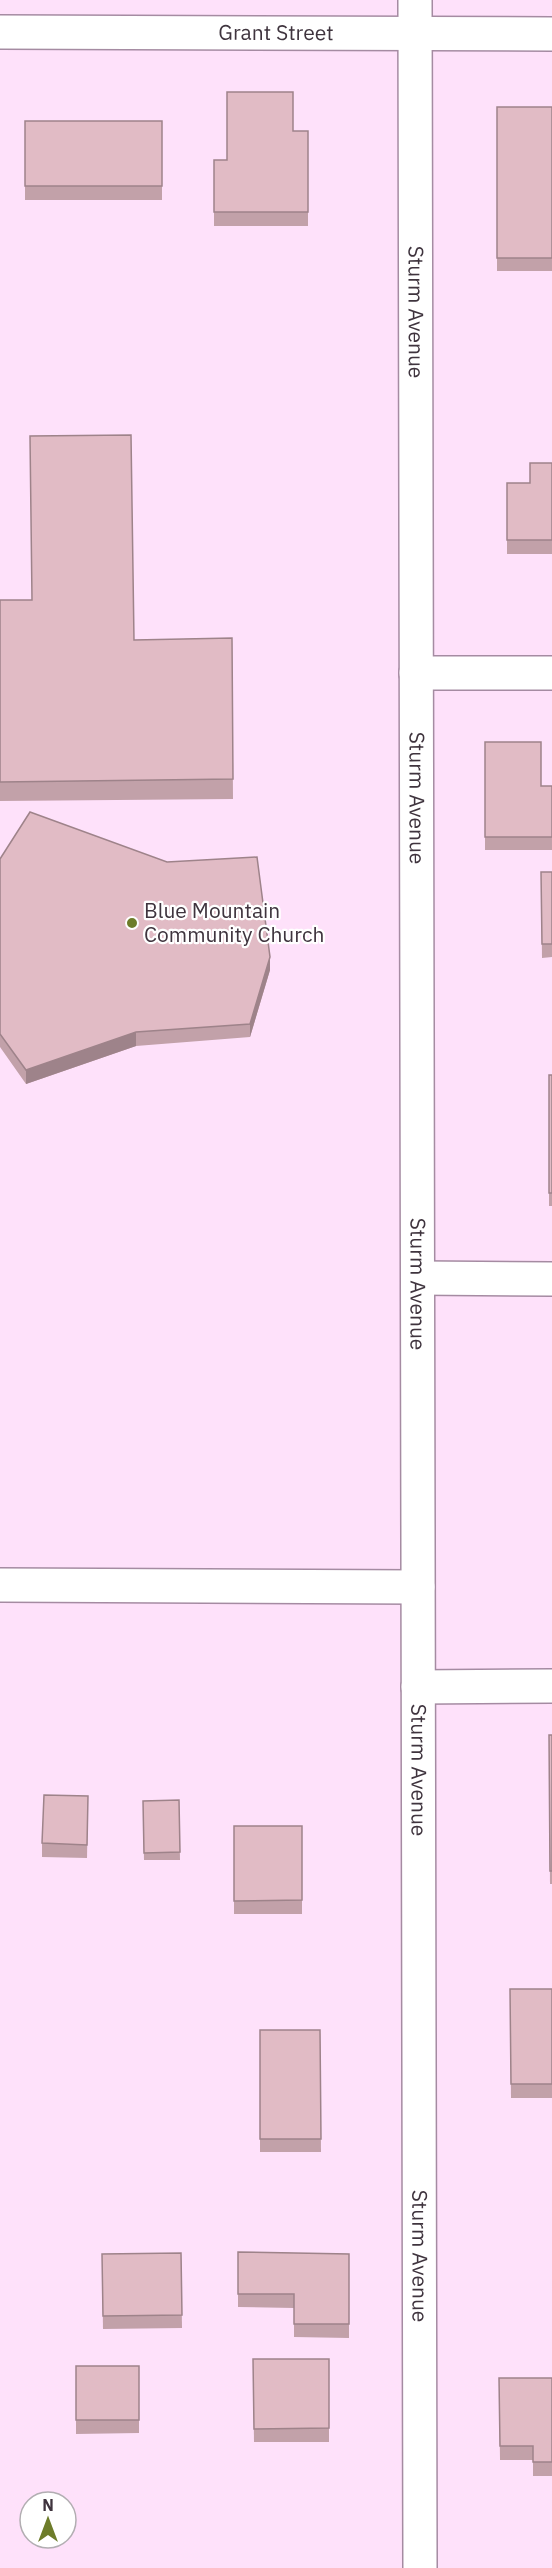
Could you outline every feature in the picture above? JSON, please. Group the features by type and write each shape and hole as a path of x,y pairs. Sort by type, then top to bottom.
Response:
{"street":[{"name":"Sturm Avenue","path":"415,0 420,2568"},
{"name":"Grant Street","path":"0,32 552,34"},
{"path":"416,673 552,673"},
{"path":"418,1278 552,1279"},
{"path":"0,1585 418,1587"},
{"path":"418,1687 552,1686"}],"building":[{"path":"227,92 293,92 293,131 308,131 308,212 214,212 214,160 227,160"},
{"path":"497,107 552,107 552,258 497,258"},
{"path":"25,121 162,121 162,186 25,186"},
{"path":"131,435 134,640 232,638 233,779 0,782 0,600 32,600 30,436"},
{"path":"530,463 552,463 552,540 507,540 507,483 530,483"},
{"path":"485,742 541,742 541,786 552,786 552,837 485,837"},
{"name":"Blue Mountain Community Church","path":"30,812 167,862 257,857 270,957 250,1024 136,1032 26,1070 0,1034 0,859"},
{"path":"541,872 552,872 552,944 542,944"},
{"path":"549,1075 552,1075 552,1193 549,1193"},
{"path":"549,1735 552,1735 552,1871 550,1871"},
{"path":"44,1795 88,1796 87,1845 42,1843"},
{"path":"179,1800 180,1852 144,1853 143,1801"},
{"path":"234,1826 302,1826 302,1900 234,1901"},
{"path":"510,1989 552,1989 552,2084 511,2084"},
{"path":"260,2030 320,2030 321,2139 260,2139"},
{"path":"238,2252 349,2254 349,2324 294,2324 294,2294 238,2294"},
{"path":"181,2253 182,2315 103,2316 102,2254"},
{"path":"253,2359 329,2359 329,2428 254,2429"},
{"path":"76,2366 139,2366 139,2420 76,2420"},
{"path":"499,2378 552,2378 552,2462 533,2462 533,2446 500,2446"}],"place":[{"name":"Blue Mountain Community Church","path":"132,923"}]}
